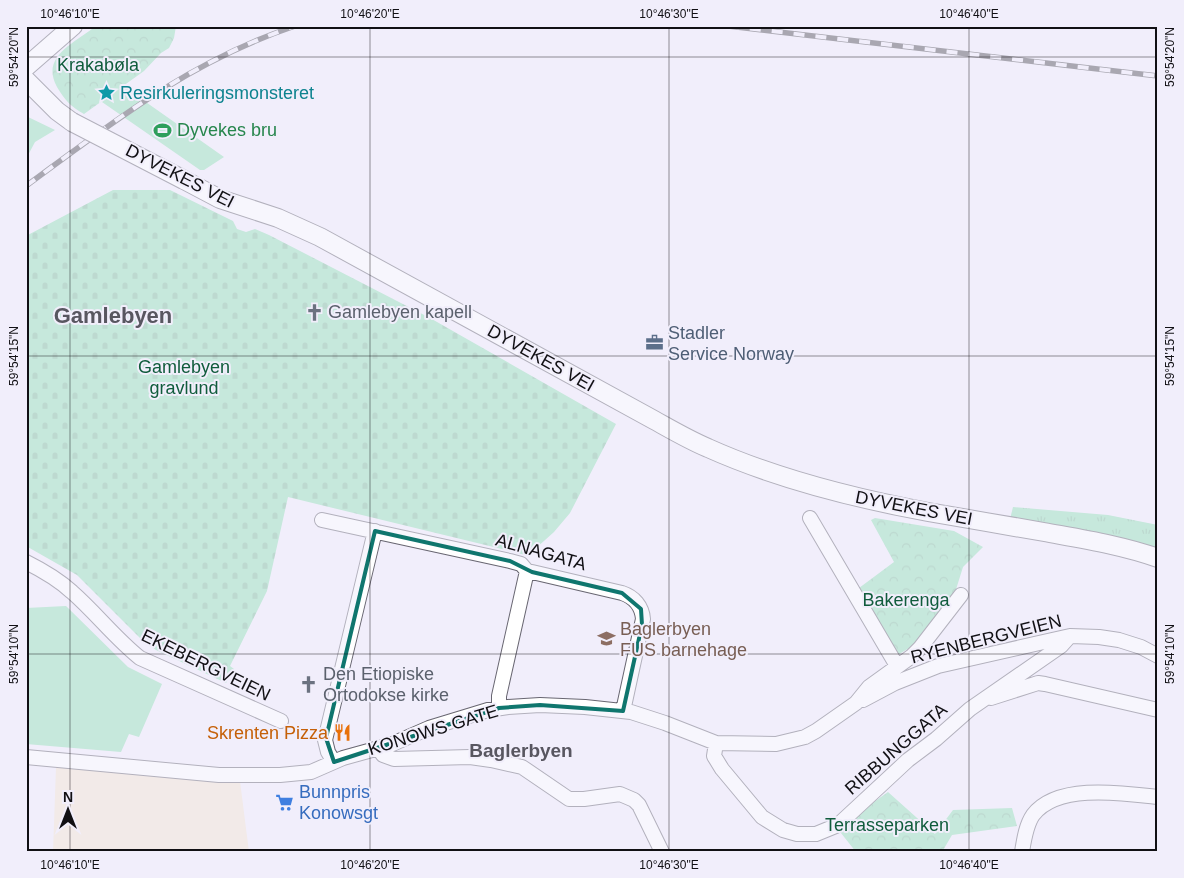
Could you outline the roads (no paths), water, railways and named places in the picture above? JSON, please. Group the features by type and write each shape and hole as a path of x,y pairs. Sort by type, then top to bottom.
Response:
{"street":[{"path":"26,67 73,26"},
{"name":"DYVEKES VEI","path":"26,80 57,111 72,122 220,199 278,218 320,237 654,420 721,454 783,477 843,493 922,511 1109,544 1158,558"},
{"path":"810,518 897,666"},
{"name":"ALNAGATA","path":"322,520 510,561 521,564 527,571 622,593 631,597 638,604 642,615 642,625 623,711"},
{"path":"334,762 328,752 325,740 375,531"},
{"name":"EKEBERGVEIEN","path":"26,562 40,569 72,592 140,658 281,721"},
{"path":"499,708 499,696 527,571"},
{"name":"KONOWS GATE","path":"26,757 218,775 259,776 311,772 343,758 378,748 452,720 499,708 548,706 623,711 665,723 716,743 776,744 793,741 816,731 856,703 869,687 920,648 961,595"},
{"name":"RYENBERGVEIEN","path":"856,703 895,682 938,666 1070,636 1119,640 1141,647 1158,656"},
{"name":"RIBBUNGGATA","path":"716,743 714,756 722,769 762,817 783,830 797,834 816,834 838,825 908,760 983,700 1061,646 1070,636"},
{"path":"983,700 1038,683 1158,710"},
{"path":"378,748 383,755 397,759 470,757 514,764 529,770 565,798 573,800 616,794 629,797 639,805 662,852"},
{"path":"1022,852 1030,820 1044,805 1066,796 1126,793 1158,797"}],"railway":[{"path":"26,186 122,116 187,75 257,40 295,26"},
{"path":"728,26 1158,76"}],"place":[{"name":"Resirkuleringsmonsteret","path":"106,93"},
{"name":"Dyvekes bru","path":"163,130"},
{"name":"Gamlebyen kapell","path":"314,312"},
{"name":"Stadler Service Norway","path":"654,343"},
{"name":"Baglerbyen FUS barnehage","path":"606,639"},
{"name":"Den Etiopiske Ortodokse kirke","path":"309,684"},
{"name":"Skrenten Pizza","path":"342,733"},
{"name":"Bunnpris Konowsgt","path":"285,802"}],"district":[{"name":"Gamlebyen","path":"113,315"},
{"name":"Baglerbyen","path":"521,750"}],"park label":[{"name":"Krakabøla","path":"98,65"},
{"name":"Gamlebyen gravlund","path":"184,377"},
{"name":"Bakerenga","path":"906,600"},
{"name":"Terrasseparken","path":"887,825"}]}
